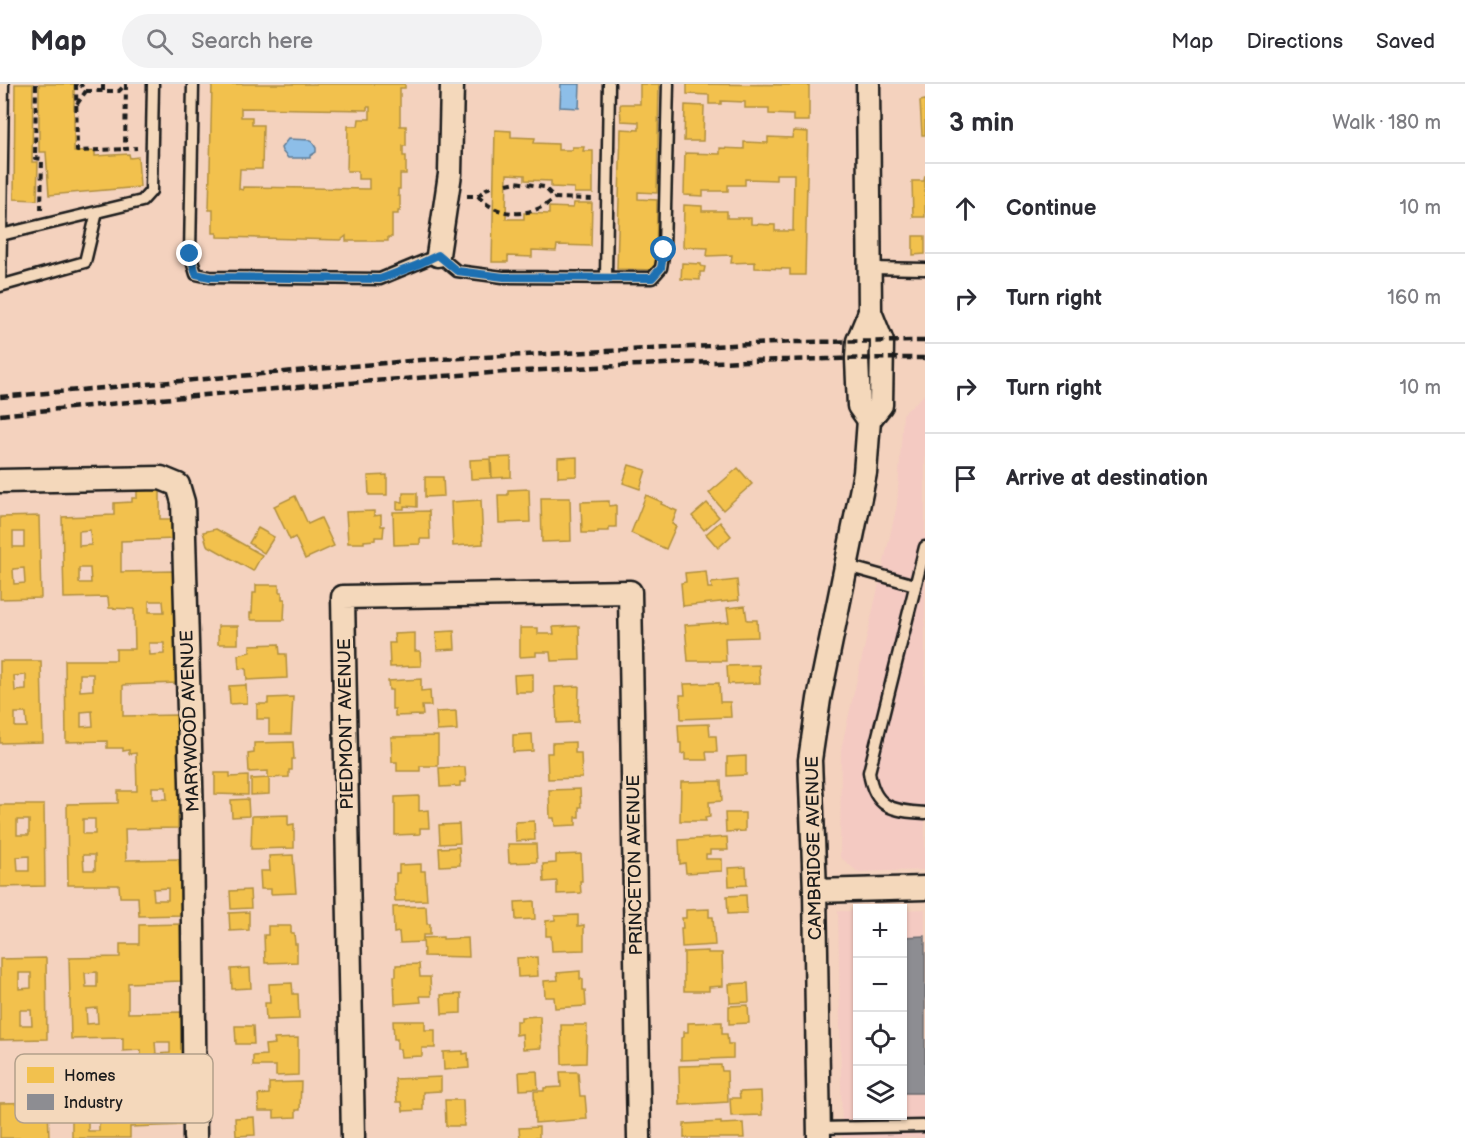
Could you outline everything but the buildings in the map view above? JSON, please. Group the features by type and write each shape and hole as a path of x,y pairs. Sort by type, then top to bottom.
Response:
{"street":[{"path":"438,255 450,174 452,84"},
{"path":"868,84 869,268"},
{"name":"CAMBRIDGE AVENUE","path":"819,1133 815,891 810,759 819,699 865,473 869,420 859,406 857,359 858,342 870,312 869,268"},
{"name":"MARYWOOD AVENUE","path":"0,481 161,478 178,485 183,502 192,817 194,1054"},
{"name":"PIEDMONT AVENUE","path":"353,1138 343,597 630,592"},
{"name":"PRINCETON AVENUE","path":"630,592 639,1138"},
{"path":"815,891 925,888"},
{"name":"MARYWOOD AVENUE","path":"195,1123 195,1138"}],"lane":[{"path":"3,84 0,286 85,262 97,212"},
{"path":"1,236 142,201 151,191 153,84"},
{"path":"193,84 190,254 196,274 210,277 380,279 438,255 457,271 504,277 652,278 661,268 664,250 668,84"},
{"path":"606,277 609,84"},
{"path":"869,268 925,269"},
{"path":"925,547 869,772 871,788 877,800 904,812 925,813"},
{"path":"847,566 915,585"},
{"path":"819,1133 925,1126"}],"path":[{"path":"36,84 35,158 42,159 41,225"},
{"path":"78,84 86,91 119,91 126,97"},
{"path":"78,84 75,151 152,147"},
{"path":"103,84 103,91"},
{"path":"125,149 126,84"},
{"path":"119,91 126,84"},
{"path":"76,104 86,91"},
{"path":"507,184 516,182 544,187 555,198 607,200"},
{"path":"478,196 494,186"},
{"path":"464,196 478,196 493,209 518,213 545,207 555,198"}],"shaded area":[{"path":"925,394 925,870 858,872 840,857 841,749 897,505 903,414"},
{"path":"925,909 925,1138 842,1138 838,911 853,911 853,1120 907,1120 907,910"}],"water":[{"path":"561,84 580,84 579,108 560,107"},
{"path":"288,139 311,140 316,152 310,158 288,158 281,148"}],"railway":[{"path":"0,397 420,360 795,342 925,341"},
{"path":"0,415 115,403 462,375 693,363 925,358"}],"route":[{"path":"190,254 196,274 210,277 380,279 438,255 457,271 504,277 652,278 661,268 664,250"}]}
